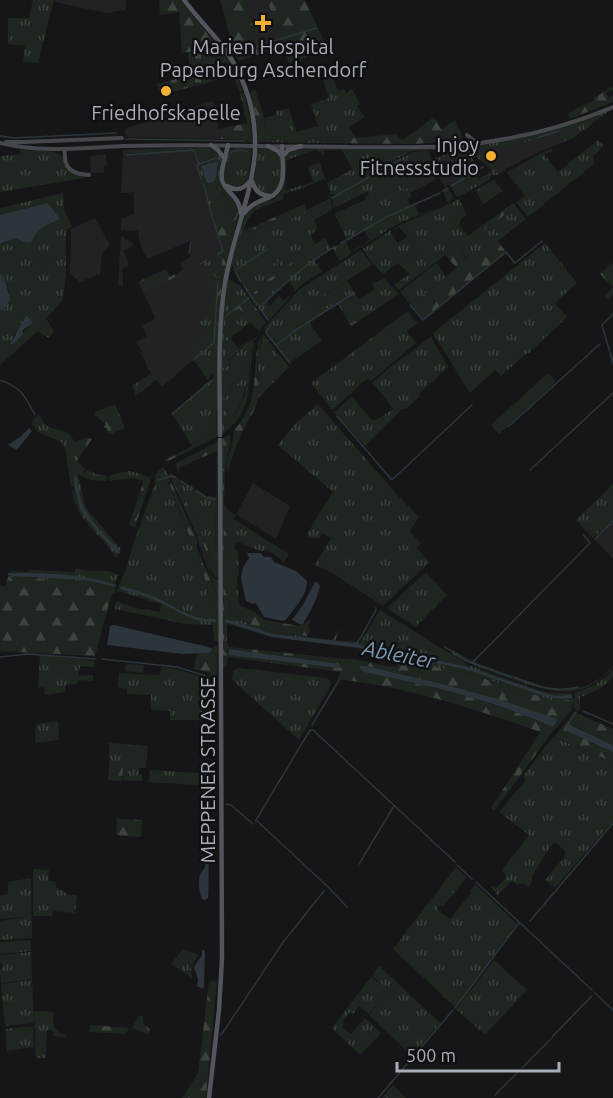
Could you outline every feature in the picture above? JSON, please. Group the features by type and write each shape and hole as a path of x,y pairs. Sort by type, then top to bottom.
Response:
{"main road":[{"name":"MEPPENER STRASSE","path":"184,0 235,64 252,112 255,138 252,178 228,267 220,322 222,959 210,1098"},
{"path":"258,146 422,147 478,143 511,138 560,126 613,107"},
{"path":"466,135 478,143"},
{"path":"0,142 122,138"},
{"path":"0,142 49,150 124,146 252,146"},
{"path":"211,145 221,152 224,158"},
{"path":"226,145 222,175 225,185 239,202 242,216"},
{"path":"457,145 468,152"},
{"path":"268,146 284,157"},
{"path":"242,216 252,204 276,194 281,188 284,146"},
{"path":"284,157 288,150 301,146"},
{"path":"65,149 65,159"},
{"path":"65,159 71,152 93,149"},
{"path":"49,150 59,153 72,171 89,175"},
{"path":"225,185 241,189 252,178 257,192 271,196"}],"shaded area":[{"path":"55,0 126,0 126,10 106,13 55,2"},
{"name":"Marien Hospital Papenburg Aschendorf","path":"244,0 267,0 283,45 262,53"},
{"path":"213,101 221,139 126,137 125,130 129,127"},
{"path":"559,133 564,142 542,150 496,174 478,147 494,149"},
{"path":"195,151 222,251 205,266 214,289 212,302 204,303 209,314 208,332 195,358 162,387 151,374 136,342 147,336 142,326 155,318 144,294 185,271 180,262 189,258 192,240 147,259 140,244 138,231 121,230 121,219 134,214 134,191 121,193 123,155"},
{"path":"429,151 430,158 457,156 457,158 462,158 472,172 450,185 446,185 438,174 404,190 391,164 413,152"},
{"path":"106,154 107,165 104,166 104,173 91,173 90,156"},
{"path":"95,218 110,245 102,253 100,275 80,282 70,274 71,229"},
{"path":"121,236 133,243 133,246 124,250 129,265 121,270 123,285 118,285"},
{"path":"253,483 290,506 276,539 236,514"},
{"path":"613,522 613,559 595,540"},
{"path":"199,544 202,544 213,568 208,569"}],"green space":[{"path":"33,0 54,0 38,63 23,62 25,46 8,44 8,18 29,18"},
{"path":"159,0 180,0 232,65 243,91 240,92 226,62 212,68 211,65 188,52 182,53 179,12 160,15"},
{"path":"220,0 244,0 262,53 239,61"},
{"path":"267,0 305,0 328,50 289,63"},
{"path":"212,46 221,61 211,65 215,81 160,95 157,84 190,75 188,52"},
{"path":"333,77 338,91 344,89 346,93 352,89 360,104 357,106 365,117 349,127 356,138 333,137 323,143 266,142 264,118 276,115 276,111 289,108 296,132 318,126 311,104 329,98 323,81"},
{"path":"613,86 613,89 606,93 608,97 613,96 613,102 569,119 568,114 594,100"},
{"path":"255,89 264,118 266,142 258,142 250,92"},
{"path":"244,92 251,124 252,142 221,139 219,129 247,123 240,93"},
{"path":"613,108 573,138 540,152 563,142 559,133 490,150 485,155 491,164 498,160 501,165 495,169 497,173 505,168 506,170 496,175 493,175 489,167 475,156 472,150 476,145 525,136"},
{"path":"434,117 441,129 455,120 462,139 413,144 323,143 333,137 356,138 396,134 402,140"},
{"path":"598,140 604,146 593,156 594,164 528,217 516,202 525,196 507,172 551,149 553,151 544,154 558,172"},
{"path":"210,148 216,150 221,156 218,184 232,208 212,216 224,253 215,319 215,370 217,370 221,290 238,213 223,285 219,436 217,437 217,405 215,433 192,446 172,413 214,377 212,374 208,380 186,347 207,332 199,321 209,314 203,303 212,302 214,289 205,287 208,273 204,261 222,251 196,164 198,163 195,152 123,155 123,150"},
{"path":"235,148 252,148 248,181 236,189 226,182 223,173 229,151"},
{"path":"258,148 269,149 279,154 280,183 270,194 260,192 254,181"},
{"path":"455,148 466,152 478,165 471,171 462,158 442,157 442,150 411,151 372,173 413,152 429,151 430,158 427,159 426,155 407,158 409,170 421,168 436,172 454,198 448,203 443,191 446,188 435,172 415,181 413,178 401,184 404,190 434,175 437,179 410,193 411,196 407,200 410,206 415,205 419,214 440,207 399,223 354,251 350,245 354,250 370,240 364,230 348,239 348,243 335,214 366,199 369,194 364,193 333,208 332,197 336,194 331,194 327,183 353,169 342,150 324,150 322,156 321,152 315,150 287,160 285,186 279,196 258,204 273,198 281,191 285,155 291,150"},
{"path":"20,149 59,154 72,172 84,178 0,192 0,156 21,154"},
{"path":"442,157 442,176 437,170 435,158"},
{"path":"319,160 326,182 324,179 283,194 284,191 313,182 308,166 319,163"},
{"path":"219,164 221,164 219,177 221,183 236,200 239,210 221,290 217,370 214,370 215,319 224,253 212,215 232,208 218,184"},
{"path":"483,166 475,173 479,179 489,173 486,168 491,175 489,180 456,196 450,185"},
{"path":"220,172 221,179 239,209 221,183"},
{"path":"493,180 503,191 483,204 476,191 470,194"},
{"path":"284,186 283,199 255,210 243,231 305,204 307,210 313,207 313,209 289,220 286,215 241,236 244,221 249,212 256,206 277,197"},
{"path":"63,193 64,209 72,227 66,230 66,274 63,300 46,319 54,331 49,338 38,331 0,365 0,311 5,308 9,291 0,273 0,244 15,238 31,243 53,211 48,203 0,215 0,208","holes":["24,317 29,327 15,343 10,343 22,325"]},
{"path":"330,195 332,210 314,220 318,229 310,235 315,244 325,238 331,249 314,260 322,272 293,293 295,289 288,281 266,301 270,306 279,296 284,301 290,297 268,321 233,270 233,264 228,279 240,286 266,322 259,331 250,322 232,336 225,328 226,317 238,329 240,327 229,315 239,308 246,318 239,306 224,316 225,368 248,342 254,343 249,390 247,400 236,421 227,431 233,424 249,389 253,343 250,344 247,372 225,391 223,388 224,433 222,434 223,324 229,269 245,216 252,207 258,204 252,209 242,236 286,215 313,209 329,199"},
{"path":"459,199 467,215 453,222 464,235 463,240 430,264 409,236 399,227 393,230 409,221"},
{"path":"513,203 526,219 498,241 506,252 423,320 400,292 402,290 413,303 457,268 445,255 399,290 395,284 400,288 429,265 416,251 393,266 415,249 406,235 431,263 463,240 464,235 451,217 454,215 457,219 467,215 461,219 459,225 468,236","holes":["511,210 520,219 503,232 495,222","491,225 499,235 467,260 460,248"]},
{"path":"511,210 520,219 503,232 495,222"},
{"path":"491,225 500,235 468,260 460,248"},
{"path":"391,230 390,232 398,243 406,238 415,249 383,274 363,249"},
{"path":"346,241 351,254 340,261 332,248"},
{"path":"545,243 577,283 555,303 567,317 501,376 495,370 470,393 433,333"},
{"path":"42,248 52,259 45,265 35,254"},
{"path":"361,250 372,265 313,302 301,290 322,314 309,323 322,341 289,363 265,333 265,327 300,289"},
{"path":"417,251 429,265 399,289 395,284 410,274 398,263"},
{"path":"301,255 271,281 278,289 275,291 269,283 256,294 253,293 262,287 264,282 281,271 276,262 253,276 274,259 284,269"},
{"path":"613,262 613,287 600,274"},
{"path":"437,263 446,277 413,303 402,290"},
{"path":"166,269 170,277 185,269 186,271 144,294 138,282"},
{"path":"384,278 398,293 382,304 377,298 381,305 352,324 339,304 355,294 359,300 375,289 372,284"},
{"path":"347,281 353,290 344,292 339,287 314,303 322,312 354,292 355,294 339,304 352,324 380,305 377,298 382,304 399,294 351,326 338,304 322,314 301,290 313,302"},
{"path":"339,287 344,292 353,290 354,292 322,312 314,303"},
{"path":"613,287 613,295 607,300 604,296"},
{"path":"239,305 248,317 247,319 239,308 229,315 240,328 238,329 226,317 225,328 239,349 226,335 225,357 231,362 223,368 224,316"},
{"path":"408,311 417,323 407,331 416,343 372,380 367,379 332,410 311,383"},
{"path":"259,331 255,340 248,341 229,360 226,359 225,334 238,349 247,341 255,339"},
{"path":"263,334 289,367 263,337 257,360 259,390 257,403 238,442 228,473 227,461 234,431 251,401 256,356"},
{"path":"264,337 288,368 258,398 257,355"},
{"path":"431,337 448,367 365,446 334,412 352,397 372,420 392,410 393,408 372,383"},
{"path":"253,343 246,402 235,423 224,433 223,387 226,391 247,372 250,344","holes":["247,375 240,407 227,422 225,395"]},
{"path":"548,373 556,382 499,434 491,425"},
{"path":"151,374 157,379 136,396 132,386"},
{"path":"248,374 240,406 227,422 225,395"},
{"path":"115,404 125,428 115,432 114,435 108,433 107,428 103,427 106,425 95,415 95,412"},
{"path":"318,404 419,517 410,531 421,544 416,548 430,562 383,606 331,572 315,565 331,538 322,533 319,538 309,538 307,534 333,492 278,445 295,424"},
{"path":"216,405 217,437 166,462 165,459 215,433"},
{"path":"39,414 46,425 66,432 74,441 79,465 84,471 83,475 86,470 107,476 106,481 92,480 78,475 88,511 121,549 116,558 84,519 76,505 72,491 75,490 74,486 71,487 65,448 61,442 38,432 32,424"},
{"path":"230,435 230,443 225,471 223,471 223,438"},
{"path":"86,438 92,439 77,461 85,469 84,471 77,462 75,442"},
{"path":"223,438 224,560 229,560 230,517 289,554 284,562 271,552 248,547 239,542 235,543 234,548 238,551 239,605 256,613 251,623 231,614 228,594 223,598 224,609 230,616 267,631 332,640 340,628 336,640 359,642 359,644 380,610 468,665 541,691 571,693 574,699 572,709 571,700 551,700 461,671 359,649 359,646 355,652 357,648 270,637 227,624 227,643 222,643"},
{"path":"219,441 218,577 215,577 210,568 213,567 210,561 216,563 217,442"},
{"path":"217,442 217,451 180,467 178,472 175,464"},
{"path":"217,451 217,563 210,561 203,544 199,544 172,480 175,480 212,559 215,559"},
{"path":"164,467 200,563 203,562 207,571 204,572 210,612 217,612 217,595 208,569 213,578 219,580 219,641 214,641 213,625 186,624 115,609 116,601 136,608 160,612 161,604 117,592 155,486 156,475"},
{"path":"129,471 152,476 150,482 131,478 109,481 110,475"},
{"path":"171,474 194,488 194,491 196,489 207,496 216,497 215,559 213,560 175,480 170,478"},
{"path":"144,480 150,482 134,527 129,525"},
{"path":"168,480 197,539 197,548 203,562 200,564"},
{"path":"613,484 613,520 593,538 576,520"},
{"path":"223,505 236,516 233,519 230,517 229,560 224,561"},
{"path":"76,568 109,571 119,575 114,594 113,589 96,583 8,577 10,571 75,572"},
{"path":"207,571 217,595 217,612 210,613 208,589 203,572"},
{"path":"229,571 231,614 250,623 255,613 264,620 300,626 309,619 311,620 308,627 310,630 307,636 267,631 230,616 224,609 223,573"},
{"path":"426,572 447,595 415,627 387,608"},
{"path":"8,577 96,583 113,589 95,656 0,651 0,585 6,586"},
{"path":"223,643 227,643 229,647 349,658 397,667 399,658 460,671 551,700 571,700 571,711 550,735 494,811 491,808 540,732 431,697 338,679 340,672 228,657 226,667 223,667","holes":["229,649 339,664 340,666 339,668 266,659","359,666 451,686 498,699 557,720 553,727 460,694 363,672"]},
{"path":"217,645 217,674 214,680 209,676 210,673 194,669 197,653 209,653 211,648"},
{"path":"452,650 472,661 474,659 477,663 545,687 561,689 591,684 613,666 613,668 600,680 587,687 562,692 535,687 484,669 450,653"},
{"path":"40,655 95,661 94,667 80,666 78,676 93,675 93,681 78,680 77,684 66,685 65,692 45,695 44,687 38,688"},
{"path":"126,664 144,665 143,673 125,671"},
{"path":"161,667 209,679 210,720 170,720 170,711 151,710 151,695 127,694 127,689 118,687 119,673 160,675"},
{"path":"238,668 327,678 331,685 299,740 232,680 233,671"},
{"path":"613,670 613,677 606,684 580,697 580,709 576,710 574,707 575,692 595,684"},
{"path":"574,712 613,729 613,745 569,724 576,734 613,752 613,762 554,737"},
{"path":"58,721 59,740 35,743 36,724"},
{"path":"553,737 613,762 613,821 555,888 545,880 565,856 565,852 558,844 553,843 532,876 529,887 522,883 517,885 512,881 498,895 491,887 496,888 507,877 502,870 529,835 499,812 526,780 523,776"},
{"path":"109,743 148,746 146,768 139,768 142,781 123,780 123,767 109,766"},
{"path":"109,766 123,767 122,781 108,780"},
{"path":"150,770 213,774 214,785 149,782"},
{"path":"117,819 142,820 141,837 116,835"},
{"path":"456,867 467,877 443,906 440,904 437,909 450,919 472,892 470,891 475,884 517,924 455,1007 393,949"},
{"path":"33,869 49,870 48,881 56,882 56,887 69,895 77,895 75,913 53,911 52,916 33,916"},
{"path":"31,878 32,938 0,940 0,921 25,917 0,919 0,895 8,894 8,882"},
{"path":"31,940 31,951 0,954 0,942"},
{"path":"183,949 199,955 191,966 192,978 171,964"},
{"path":"31,952 32,979 1,983 0,969 3,968 3,964 0,963 0,955"},
{"path":"494,960 527,990 485,1035 456,1009"},
{"path":"379,966 440,1023 412,1056 369,1015 389,990 372,976"},
{"path":"371,977 389,990 369,1014 359,1006 343,1021 342,1027 351,1034 365,1018 381,1033 360,1055 332,1028"},
{"path":"32,980 34,1023 5,1026 1,984"},
{"path":"217,981 206,1098 182,1098 198,1073 209,982"},
{"path":"34,1011 54,1012 53,1024 59,1033 67,1035 67,1038 53,1036 53,1031 47,1030 46,1058 36,1058"},
{"path":"142,1015 144,1025 151,1029 148,1034 132,1028"},
{"path":"90,1025 129,1028 126,1034 89,1032"},
{"path":"33,1026 34,1047 7,1051 5,1029"},
{"path":"393,1085 406,1098 382,1098"}],"water":[{"path":"218,163 215,181 209,183 201,166"},
{"path":"48,203 60,219 42,228 36,233 31,243 15,238 0,244 0,215"},
{"path":"0,273 5,279 10,299 5,308 0,311"},
{"path":"26,316 32,324 23,330 22,335 14,344 10,344 14,337"},
{"path":"29,428 32,431 17,450 8,445 20,437"},
{"path":"75,473 80,497 89,517 119,550 120,554 116,553 80,509 74,482"},
{"path":"247,553 261,553 264,557 271,557 274,562 296,571 307,581 302,597 286,620 264,617 256,603 246,601 241,578 243,567 249,558"},
{"path":"8,573 76,576 116,585 115,587 86,580 12,576"},
{"path":"315,582 320,586 319,591 302,625 292,620"},
{"path":"121,586 153,596 182,612 206,619 215,619 216,622 190,618 152,599 120,589"},
{"name":"Ableiter","path":"225,619 272,634 358,642 358,644 464,666 544,693 555,696 572,695 572,698 547,697 455,667 361,648 273,637 225,622"},
{"path":"114,625 204,646 212,650 209,653 183,654 107,645 110,626"},
{"path":"229,649 340,664 339,668 229,655"},
{"path":"359,666 498,699 557,719 556,723 553,727 460,694 363,672"},
{"path":"568,724 613,745 613,752 565,730"},
{"path":"208,825 208,898 205,900 201,896 199,880 206,864"},
{"path":"202,950 205,950 203,989 197,986 198,980 194,967 202,955"}],"waterway":[{"path":"234,54 316,28"},
{"path":"537,138 559,131"},
{"path":"0,136 15,138 116,133"},
{"path":"126,139 245,141"},
{"path":"127,155 194,150 199,164"},
{"path":"227,161 234,151 247,151"},
{"path":"201,179 197,165 216,158 221,160"},
{"path":"332,198 401,159"},
{"path":"451,186 483,167"},
{"path":"204,185 223,251 218,254 219,256"},
{"path":"443,191 448,188"},
{"path":"347,240 388,216 440,193"},
{"path":"341,243 345,241"},
{"path":"410,305 423,320 506,252 515,263 542,241"},
{"path":"189,253 191,242"},
{"path":"259,308 286,282 336,246"},
{"path":"236,270 267,249"},
{"path":"200,264 203,262 208,264"},
{"path":"236,273 241,282"},
{"path":"207,349 214,343 218,281"},
{"path":"244,286 257,305"},
{"path":"276,345 354,293"},
{"path":"227,315 249,298"},
{"path":"259,307 268,320"},
{"path":"613,314 602,325 613,363"},
{"path":"271,324 266,333 290,363"},
{"path":"509,426 600,344"},
{"path":"193,360 203,352"},
{"path":"0,380 22,393 35,415"},
{"path":"172,414 212,380"},
{"path":"530,470 613,393"},
{"path":"337,416 393,479 472,405"},
{"path":"158,480 171,476 176,477"},
{"path":"181,481 193,489"},
{"path":"196,491 207,498 216,499"},
{"path":"595,539 613,521"},
{"path":"472,663 590,543 583,534"},
{"name":"Ableiter","path":"358,642 376,608"},
{"name":"Ableiter","path":"445,647 451,651"},
{"path":"454,653 467,661 511,677"},
{"path":"0,657 28,654 95,659"},
{"path":"102,659 177,667 209,677"},
{"path":"515,678 553,689 578,687"},
{"path":"312,725 339,680"},
{"path":"583,711 613,724"},
{"path":"568,724 576,712"},
{"path":"256,820 310,730 313,730 455,862"},
{"path":"226,804 231,805 253,824"},
{"path":"359,864 394,806"},
{"path":"255,821 347,907"},
{"path":"530,921 613,823"},
{"path":"457,865 472,879"},
{"path":"476,882 592,990"},
{"path":"221,1035 284,941 324,891"},
{"path":"455,1008 519,923"},
{"path":"595,993 613,1010"},
{"path":"552,1037 592,996"},
{"path":"378,1098 453,1010"},
{"path":"522,1068 551,1039"},
{"path":"495,1095 517,1073"}],"place":[{"name":"Marien Hospital Papenburg Aschendorf","path":"263,23"},
{"name":"Friedhofskapelle","path":"166,91"},
{"name":"Injoy Fitnessstudio","path":"491,156"}]}
